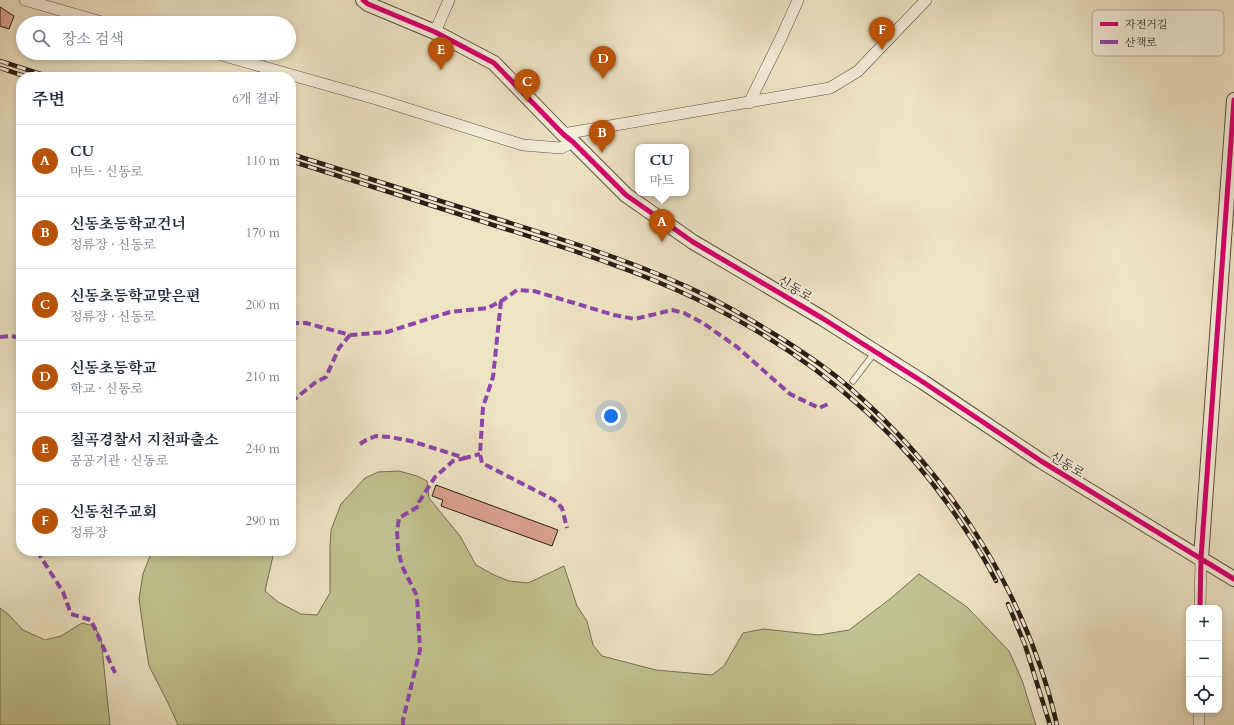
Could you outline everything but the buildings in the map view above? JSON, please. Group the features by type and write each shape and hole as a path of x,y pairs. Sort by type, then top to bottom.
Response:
{"street":[{"path":"25,0 81,16"},
{"name":"신동로","path":"363,0 368,4 435,32 494,63 626,195 687,238 822,318 923,382 1041,461 1234,579"},
{"path":"435,32 449,0"},
{"path":"749,103 798,0"},
{"path":"296,76 373,98 523,145 561,148 568,138 830,88 858,71 926,0"},
{"path":"239,60 281,72"},
{"path":"1200,605 1201,558 1234,100"},
{"path":"1199,713 1199,725"}],"lane":[{"path":"853,381 875,352"}],"green space":[{"path":"399,471 417,476 427,481 429,498 460,536 476,565 494,575 509,581 528,583 564,566 577,606 587,621 593,645 602,656 656,670 712,675 724,666 743,633 763,629 819,635 849,630 890,599 919,574 967,607 1009,651 1022,680 1036,725 178,725 149,666 145,642 139,599 143,574 150,556 273,556 265,591 278,602 301,614 317,615 330,593 331,530 341,504 365,478 378,472"},
{"path":"0,608 23,630 45,640 61,636 82,623 94,626 101,638 110,725 0,725"}],"railway":[{"path":"0,61 34,72"},
{"path":"0,68 16,73"},
{"path":"296,156 556,238 634,265 684,285 738,312 810,357 842,381 887,422 921,459 952,499 980,540 1005,584 1026,629 1044,677 1057,725"},
{"path":"296,163 542,240 644,276 694,298 734,318 772,340 809,365 843,392 876,421 906,452 935,486 961,523 980,552 996,581"},
{"path":"1008,604 1025,645 1050,725"}],"marked path":[{"path":"296,323 306,323 350,335 387,332 450,312 488,308 517,290 534,291 614,315 635,319 672,310 684,313 703,323 737,347 790,394 819,408 828,404"},
{"path":"501,301 493,377 483,407 480,454 482,463 554,500 562,508 567,528"},
{"path":"296,398 316,382 326,377 339,348 350,335"},
{"path":"0,337 16,337"},
{"path":"360,444 376,436 389,437 411,441 465,458 480,454"},
{"path":"403,725 420,650 417,596 402,566 398,549 397,531 399,518 419,506 419,502 435,477 453,461 465,458"},
{"path":"40,556 63,592 71,614 91,620 115,673"}],"cycle path":[{"path":"363,0 368,4 435,32 494,63 563,134 573,142 626,195 693,242 822,318 923,382 1041,461 1234,579"},
{"path":"1200,605 1201,558 1234,100"}],"place":[{"name":"신동천주교회","path":"882,50"},
{"name":"칠곡경찰서 지천파출소","path":"441,70"},
{"name":"신동초등학교","path":"603,79"},
{"name":"신동초등학교맞은편","path":"527,102"},
{"name":"신동초등학교건너","path":"602,153"},
{"name":"CU","path":"662,242"}]}
